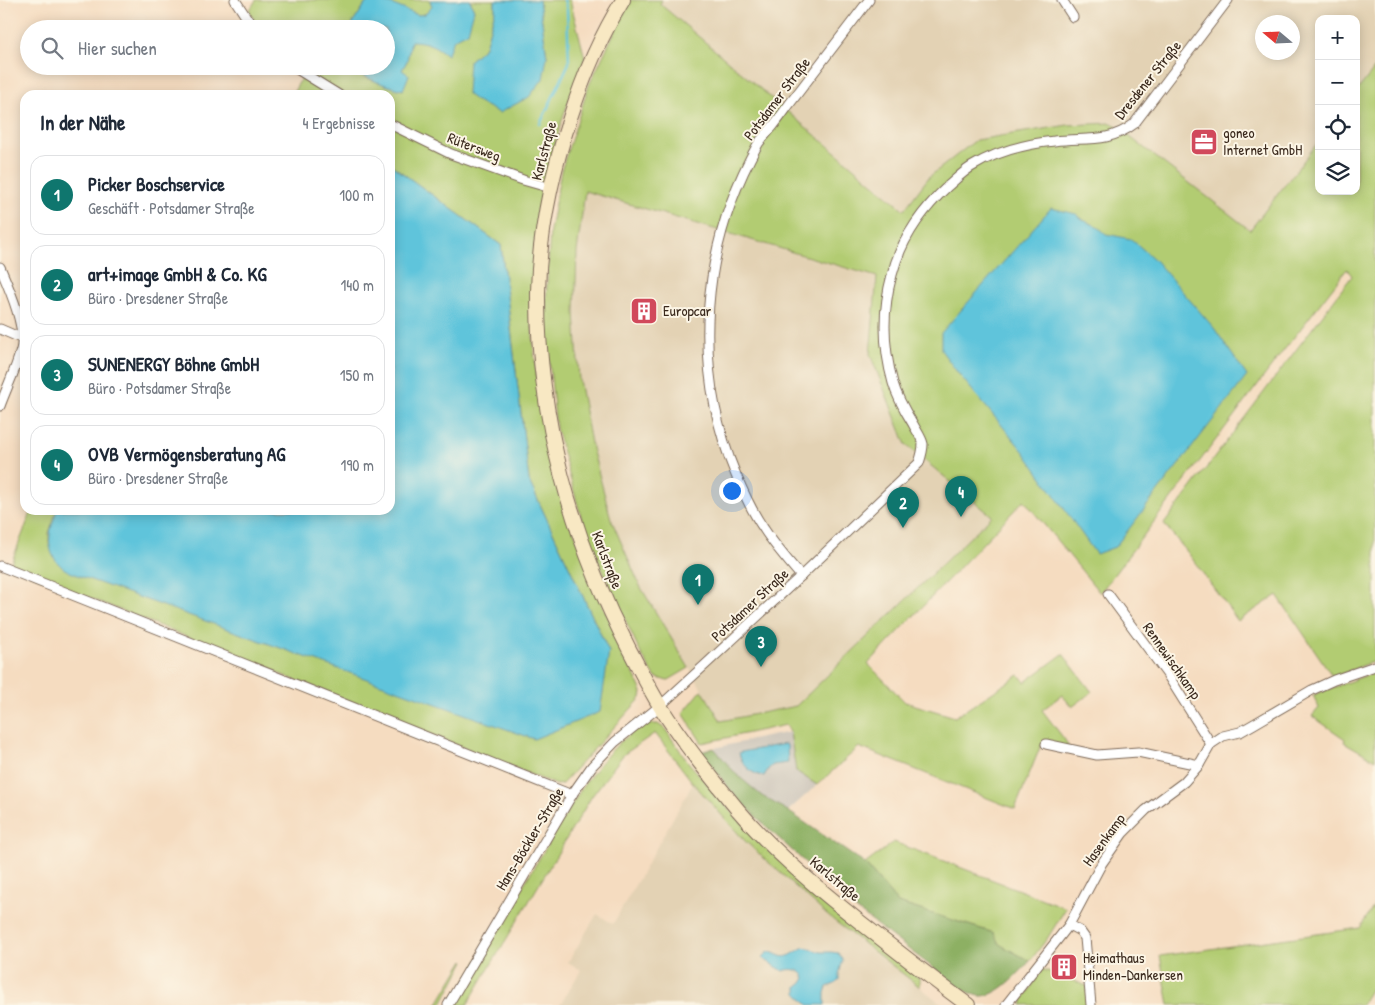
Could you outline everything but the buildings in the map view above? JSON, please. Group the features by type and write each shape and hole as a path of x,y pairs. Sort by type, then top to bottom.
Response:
{"street":[{"path":"235,0 248,20"},
{"name":"Karlstraße","path":"623,0 599,45 576,98 562,140 551,188 542,243 538,290 543,385 553,441 565,490 598,584 617,626 660,706 690,750 735,805 779,852 820,890 968,1005"},
{"name":"Potsdamer Straße","path":"660,706 801,576 763,528 746,499 730,459 715,409 710,377 709,291 719,239 728,210 759,142 869,0"},
{"path":"1062,0 1073,17"},
{"name":"Dresdener Straße","path":"801,576 919,463 922,454 923,444 921,439 903,407 894,386 888,363 885,339 885,316 893,269 902,243 916,220 932,200 971,167 993,156 1010,150 1055,140 1086,140 1114,136 1134,124 1228,0"},
{"path":"307,75 331,90"},
{"name":"Rütersweg","path":"395,126 451,154 551,188"},
{"path":"0,267 20,319"},
{"path":"0,329 20,338"},
{"path":"0,406 20,354"},
{"path":"0,566 572,795"},
{"name":"Rennewischkamp","path":"1108,594 1167,674 1211,744"},
{"path":"1211,744 1223,736 1240,732 1312,690 1334,680 1375,666"},
{"name":"Hans-Böckler-Straße","path":"448,1005 572,795 592,766 615,742 660,706"},
{"path":"1046,744 1097,755 1138,752 1199,764"},
{"name":"Hasenkamp","path":"1006,1005 1069,925 1102,863 1123,833 1146,810 1184,782 1199,764 1211,744"},
{"path":"1069,925 1080,931 1085,938 1091,1005"}],"shaded area":[{"path":"662,0 1375,0 1375,68 1360,87 1360,15 1315,15 1315,146 1250,230 1112,123 929,177 904,210 660,4"},
{"path":"585,191 877,278 870,354 906,445 992,516 796,706 721,721 640,586 611,519 592,448 579,380 575,312 577,252"},
{"path":"790,732 796,771 817,785 788,811 762,796 736,774 714,748"},
{"path":"693,783 744,840 827,915 943,1005 560,1005 581,970 568,962 597,914 613,924"}],"green space":[{"path":"256,0 375,0 366,3 355,20 254,20 249,11"},
{"path":"377,0 430,0 432,7 425,14 418,15"},
{"path":"470,0 495,0 495,11 485,47 469,61 547,57 539,0 570,0 585,58 564,114 547,172 536,239 531,314 537,384 549,452 564,504 594,585 642,692 641,698 562,784 557,785 10,566 30,515 55,515 49,533 49,544 609,652 529,481 501,245 395,168 395,90 295,90 303,75 361,75 403,90 402,70 407,61 411,40 423,41 438,47 454,39 474,10"},
{"path":"630,0 662,0 660,4 904,210 929,177 976,140 1068,125 1112,123 1250,230 1315,146 1315,195 1360,195 1360,87 1375,68 1375,661 1333,677 1277,595 1238,621 1164,524 1352,276 1347,269 1100,593 1024,500 868,664 905,702 955,717 1019,675 1025,682 1063,654 1092,692 1072,707 1062,695 1042,710 1065,740 1070,750 1041,745 1015,809 859,747 817,785 796,771 790,732 786,725 702,743 683,713 702,690 721,721 796,706 992,516 906,445 870,354 877,277 585,191 577,252 575,312 579,380 592,448 611,519 640,586 689,668 667,681 655,677 641,654 586,534 556,428 545,319 550,230 561,171 589,85"},
{"path":"1375,672 1375,760 1344,742 1345,739 1312,716 1319,708 1313,695"},
{"path":"650,724 658,724 665,729 689,763 736,817 879,946 920,979 920,987 827,915 744,840 693,783 655,733 623,755 592,796 467,1005 451,1005 583,786 600,763 628,735"},
{"path":"714,748 736,774 762,796 788,811 865,864 898,903 994,933 999,944 1030,961 1007,984 994,993 980,996 961,989 857,910 735,796 701,752"},
{"path":"894,842 1066,908 1047,939 1030,961 998,944 994,933 898,903 865,864"},
{"path":"1375,904 1375,982 1361,1005 1169,1005 1160,956 1360,928"},
{"path":"464,960 441,1005 437,1005"},
{"path":"1042,969 1087,986 1089,1005 1022,1005 1023,1000"}],"water":[{"path":"375,0 418,15 425,14 432,7 430,0 470,0 474,10 468,32 454,39 447,55 431,45 411,41 407,61 402,70 409,75 403,90 362,75 395,75 395,20 355,20 366,3"},
{"path":"495,0 539,0 547,57 543,79 529,97 499,113 467,94 469,61 485,47 495,11"},
{"path":"395,168 501,245 529,481 609,652 600,712 534,739 77,575 63,568 52,555 50,533 55,515 395,515"},
{"path":"1051,208 1076,214 1085,221 1097,226 1106,234 1131,239 1154,259 1214,328 1247,376 1115,547 1096,554 1024,452 941,350 941,333"},
{"path":"787,745 788,763 773,765 764,776 755,774 748,769 742,762 739,753 741,752"},
{"path":"804,947 821,952 838,953 843,960 839,980 827,987 825,1005 808,1005 797,993 797,987 805,978 799,971 783,971 762,958 768,952 783,957"}],"waterway":[{"path":"540,124 569,63 567,10 564,0"}],"place":[{"name":"goneo Internet GmbH","path":"1204,142"},
{"name":"Europcar","path":"644,311"},
{"name":"OVB Vermögensberatung AG","path":"961,517"},
{"name":"art+image GmbH & Co. KG","path":"903,528"},
{"name":"Picker Boschservice","path":"698,605"},
{"name":"SUNENERGY Böhne GmbH","path":"761,667"},
{"name":"Heimathaus Minden-Dankersen","path":"1064,967"}]}
